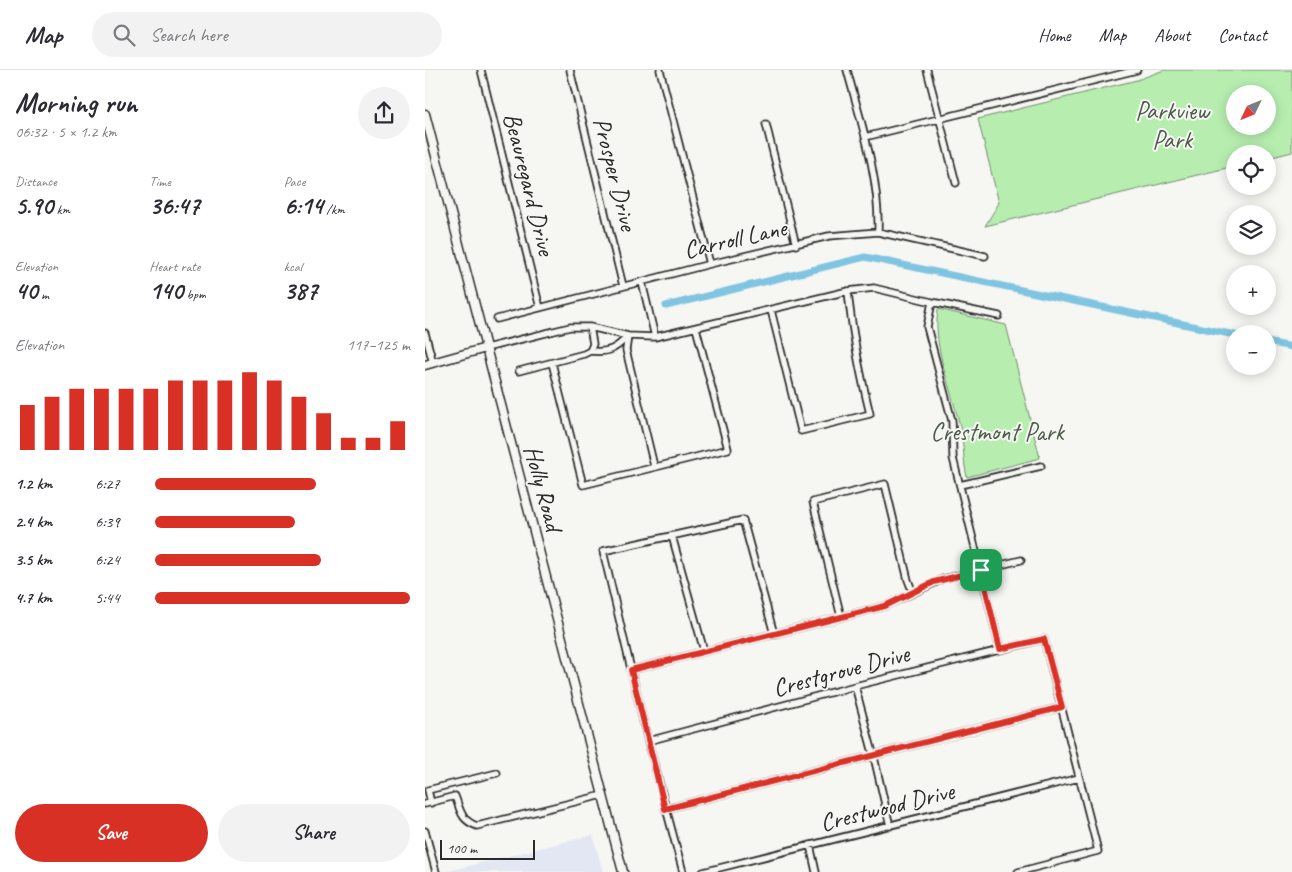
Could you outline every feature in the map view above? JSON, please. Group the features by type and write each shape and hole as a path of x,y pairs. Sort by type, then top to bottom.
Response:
{"main road":[{"name":"Holly Road","path":"425,114 623,872"},
{"path":"429,364 485,348"}],"street":[{"name":"Beauregard Drive","path":"481,70 540,308"},
{"name":"Prosper Drive","path":"570,70 623,286"},
{"path":"660,70 710,264"},
{"path":"847,70 865,137 879,208 878,232"},
{"path":"927,70 956,183"},
{"path":"865,137 1137,70"},
{"path":"766,124 796,245"},
{"name":"Carroll Lane","path":"497,319 710,264 829,236 878,232 985,256"},
{"path":"642,282 655,337"},
{"path":"485,348 562,328 590,327 628,336 655,337 848,291 874,288 999,316"},
{"path":"771,310 801,431 870,414 857,360 848,291"},
{"path":"932,302 927,327 952,421 953,458 1000,649"},
{"path":"590,327 593,344 590,351"},
{"path":"552,363 583,485 728,449 695,328"},
{"path":"425,333 429,364"},
{"path":"519,371 585,354 590,351 600,352 617,348 628,336"},
{"path":"628,336 626,350 655,466"},
{"path":"960,485 1041,466"},
{"path":"841,617 813,502 885,484 908,580 913,593"},
{"path":"683,872 648,741 603,551 743,520 774,634"},
{"path":"672,536 704,651"},
{"path":"631,670 885,606 943,579 1021,560"},
{"name":"Crestgrove Drive","path":"648,741 855,686 1044,639 1062,707"},
{"path":"855,686 890,826"},
{"path":"665,809 874,757 1062,707 1098,851 1018,872"},
{"path":"455,796 428,803 428,790 497,773"},
{"name":"Crestwood Drive","path":"703,872 1079,778"},
{"path":"455,784 455,796 463,818 468,823 477,826 603,795"},
{"path":"425,831 436,872"},
{"path":"810,845 816,872"}],"shaded area":[{"path":"593,835 603,872 444,872"}],"green space":[{"name":"Parkview Park","path":"1164,70 1292,70 1292,152 1276,156 1276,145 1226,145 1226,168 985,226 999,203 978,119 1137,80"},
{"name":"Crestmont Park","path":"938,309 1006,325 1040,458 967,477 961,431 944,370 938,340"}],"waterway":[{"path":"666,306 865,257 1226,333"},
{"path":"1276,344 1292,347"}],"route":[{"path":"981,570 1000,649 1044,639 1062,707 874,757 665,809 631,670 885,606 934,582 981,570"}]}
